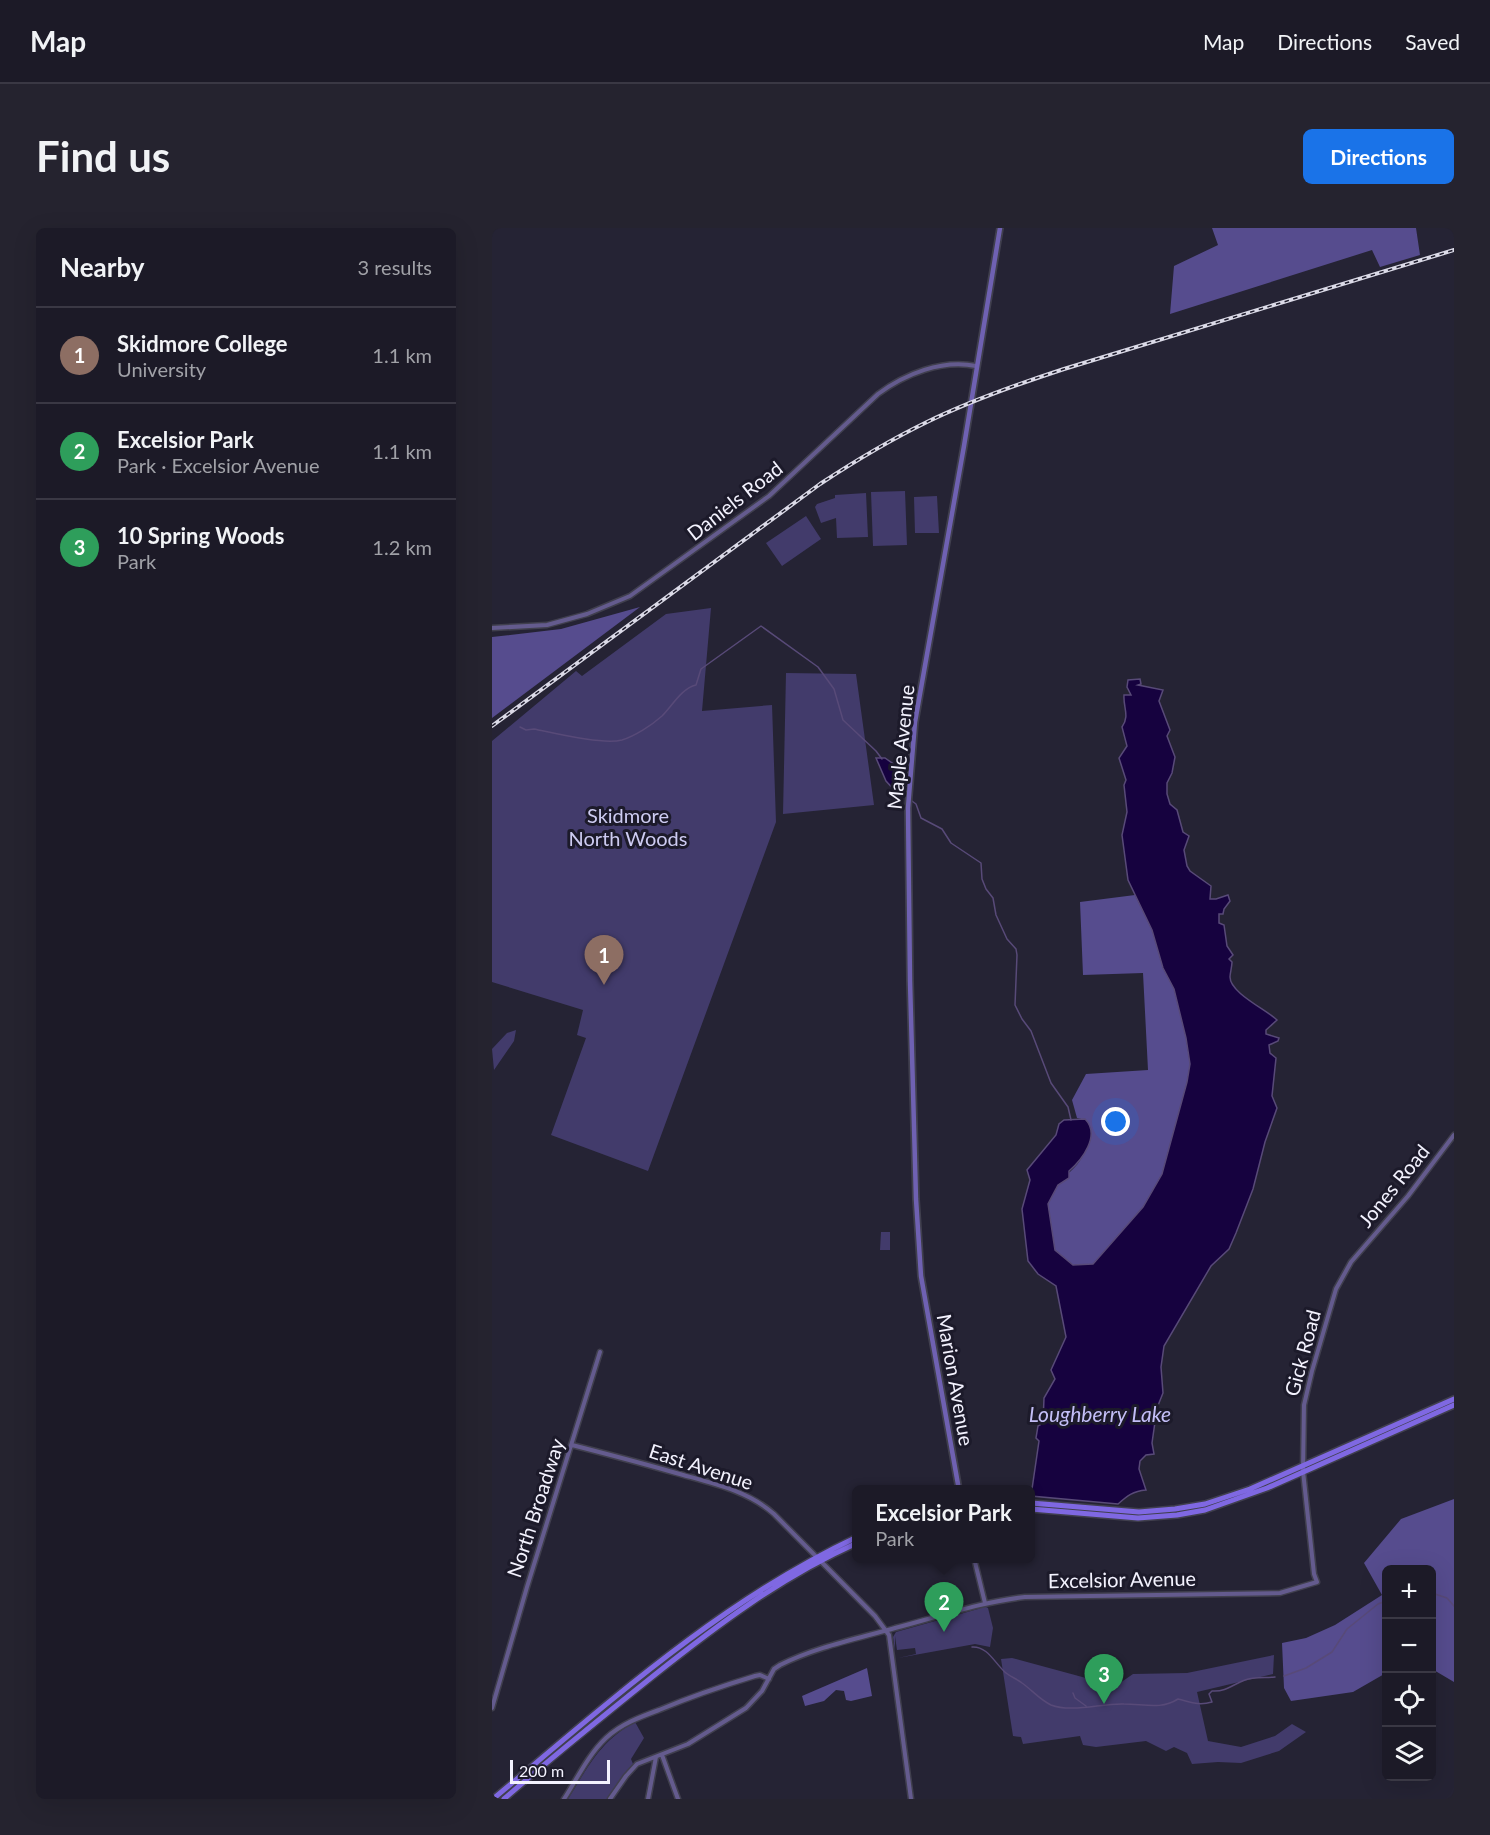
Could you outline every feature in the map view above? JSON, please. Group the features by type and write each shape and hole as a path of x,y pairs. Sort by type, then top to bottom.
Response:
{"highway":[{"path":"1035,1509 1117,1517 1177,1515 1233,1501 1454,1399"},
{"path":"1035,1503 1126,1511 1175,1509 1205,1504 1303,1468 1454,1405"},
{"path":"493,1799 697,1633 734,1606 816,1556 852,1539"},
{"path":"504,1799 701,1638 750,1602 852,1546"}],"main road":[{"name":"Maple Avenue","path":"921,1276 916,1199 909,946 909,791 915,722 1000,228"},
{"name":"Marion Avenue","path":"921,1276 958,1485"}],"street":[{"name":"Daniels Road","path":"492,628 547,625 587,614 630,596 769,496 878,394 891,385 911,374 930,369 960,364 976,366"},
{"name":"Jones Road","path":"1357,1255 1408,1196 1454,1135"},
{"name":"Gick Road","path":"1317,1582 1314,1574 1303,1468 1304,1405 1336,1289 1357,1255"},
{"name":"North Broadway","path":"492,1708 600,1352"},
{"name":"East Avenue","path":"572,1445 690,1477 747,1496 761,1503 774,1514 821,1561 890,1635 911,1799"},
{"path":"975,1563 985,1603"},
{"name":"Excelsior Avenue","path":"610,1799 630,1771 640,1762 688,1744 738,1714 755,1700 774,1669 788,1661 831,1646 985,1603 1025,1597 1280,1593 1317,1582"},
{"path":"564,1799 596,1749 612,1733 629,1723 683,1700 755,1676 760,1675 768,1679"},
{"path":"662,1755 678,1799"},
{"path":"648,1799 656,1757"}],"green space":[{"path":"905,491 907,545 873,546 871,492"},
{"path":"866,493 868,537 837,538 836,518 821,523 815,507 817,504 835,498 835,495"},
{"path":"937,496 939,533 915,533 914,497"},
{"path":"806,516 821,539 782,566 766,543"},
{"name":"Skidmore North Woods","path":"711,608 702,711 772,705 776,822 648,1171 551,1135 586,1038 577,1035 583,1010 492,982 492,741 576,671 582,676 666,614"},
{"path":"786,673 856,674 874,805 783,814"},
{"path":"516,1030 514,1041 494,1070 492,1049 507,1033"},
{"path":"881,1232 890,1232 890,1250 880,1250"},
{"path":"984,1606 988,1608 993,1628 990,1647 975,1644 898,1658 916,1654 915,1648 897,1650 895,1636 895,1650 893,1637 896,1632"},
{"path":"1274,1655 1273,1674 1197,1692 1208,1741 1241,1747 1275,1736 1292,1724 1306,1732 1279,1751 1241,1763 1192,1764 1187,1753 1174,1747 1166,1751 1146,1741 1096,1747 1083,1745 1080,1736 1023,1744 1021,1737 1013,1736 1001,1659 1012,1658 1097,1681 1120,1683 1133,1674 1187,1673"},
{"path":"635,1722 644,1738 631,1759 633,1764 607,1799 568,1799 604,1746 623,1729"}],"shaded area":[{"path":"1212,228 1416,228 1420,255 1380,267 1372,250 1170,314 1174,266 1218,245"},
{"path":"640,607 492,718 492,637 561,629"},
{"path":"1135,895 1152,930 1163,968 1174,989 1190,1064 1187,1082 1162,1174 1143,1207 1093,1264 1073,1265 1055,1250 1048,1215 1048,1204 1053,1191 1077,1164 1089,1142 1088,1124 1077,1118 1072,1100 1086,1074 1148,1070 1143,973 1083,975 1080,902"},
{"path":"1454,1499 1454,1682 1436,1671 1436,1565 1382,1565 1382,1595 1364,1563 1401,1519"},
{"path":"1382,1595 1382,1675 1353,1692 1291,1701 1284,1688 1282,1643 1306,1638 1335,1625"},
{"path":"867,1668 872,1696 851,1701 846,1700 844,1691 836,1690 824,1701 805,1706 802,1696"}],"water":[{"name":"Loughberry Lake","path":"1140,679 1141,684 1138,685 1163,690 1159,701 1170,730 1167,736 1175,757 1172,773 1167,783 1167,794 1170,804 1177,810 1183,832 1189,836 1184,850 1187,866 1190,871 1211,886 1210,899 1228,895 1230,901 1223,914 1219,914 1219,923 1224,925 1227,946 1233,955 1229,959 1232,962 1230,977 1232,983 1242,995 1277,1020 1266,1030 1266,1034 1279,1038 1278,1041 1269,1045 1270,1053 1276,1058 1272,1096 1277,1108 1265,1142 1253,1189 1229,1249 1211,1266 1164,1346 1161,1367 1163,1393 1157,1408 1152,1443 1154,1454 1146,1455 1140,1461 1139,1469 1146,1490 1130,1494 1118,1504 1035,1496 1035,1485 1033,1485 1039,1441 1036,1438 1038,1426 1043,1423 1044,1398 1055,1379 1051,1370 1066,1337 1056,1286 1038,1274 1028,1261 1022,1209 1030,1180 1027,1170 1056,1135 1059,1124 1064,1120 1085,1119 1091,1132 1088,1147 1069,1171 1069,1178 1058,1185 1048,1204 1055,1250 1073,1265 1093,1264 1143,1207 1162,1174 1187,1082 1190,1064 1174,989 1163,968 1152,930 1128,880 1122,835 1127,812 1124,785 1126,780 1119,758 1127,746 1122,727 1126,715 1124,695 1131,695 1127,687 1128,680"},
{"path":"876,758 885,758 895,765 898,775 897,793 886,781"}],"waterway":[{"path":"520,727 526,730 534,729 591,740 613,741 627,738 658,719 682,693 696,685 701,669 761,626 818,667 834,689 843,720 882,759"},
{"path":"897,790 916,804 921,818 942,829 951,843 981,863 982,879 993,898 996,915 1007,939 1016,949 1015,1005 1031,1031 1051,1083 1068,1107 1071,1120"},
{"path":"1436,1594 1447,1598 1454,1606"},
{"path":"1284,1676 1306,1668 1332,1652 1347,1629 1382,1602"},
{"path":"972,1647 983,1649 1006,1673 1047,1703 1068,1708 1115,1704 1159,1705 1178,1699 1203,1704 1212,1702 1209,1694 1212,1691 1226,1689 1248,1679 1275,1677"},
{"path":"1073,1693 1075,1698 1086,1706"}],"railway":[{"path":"492,726 820,484 873,451 927,422 995,393 1064,369 1454,250"}],"place":[{"name":"Skidmore College","path":"604,985"},
{"name":"Excelsior Park","path":"944,1632"},
{"name":"10 Spring Woods","path":"1104,1704"}]}
